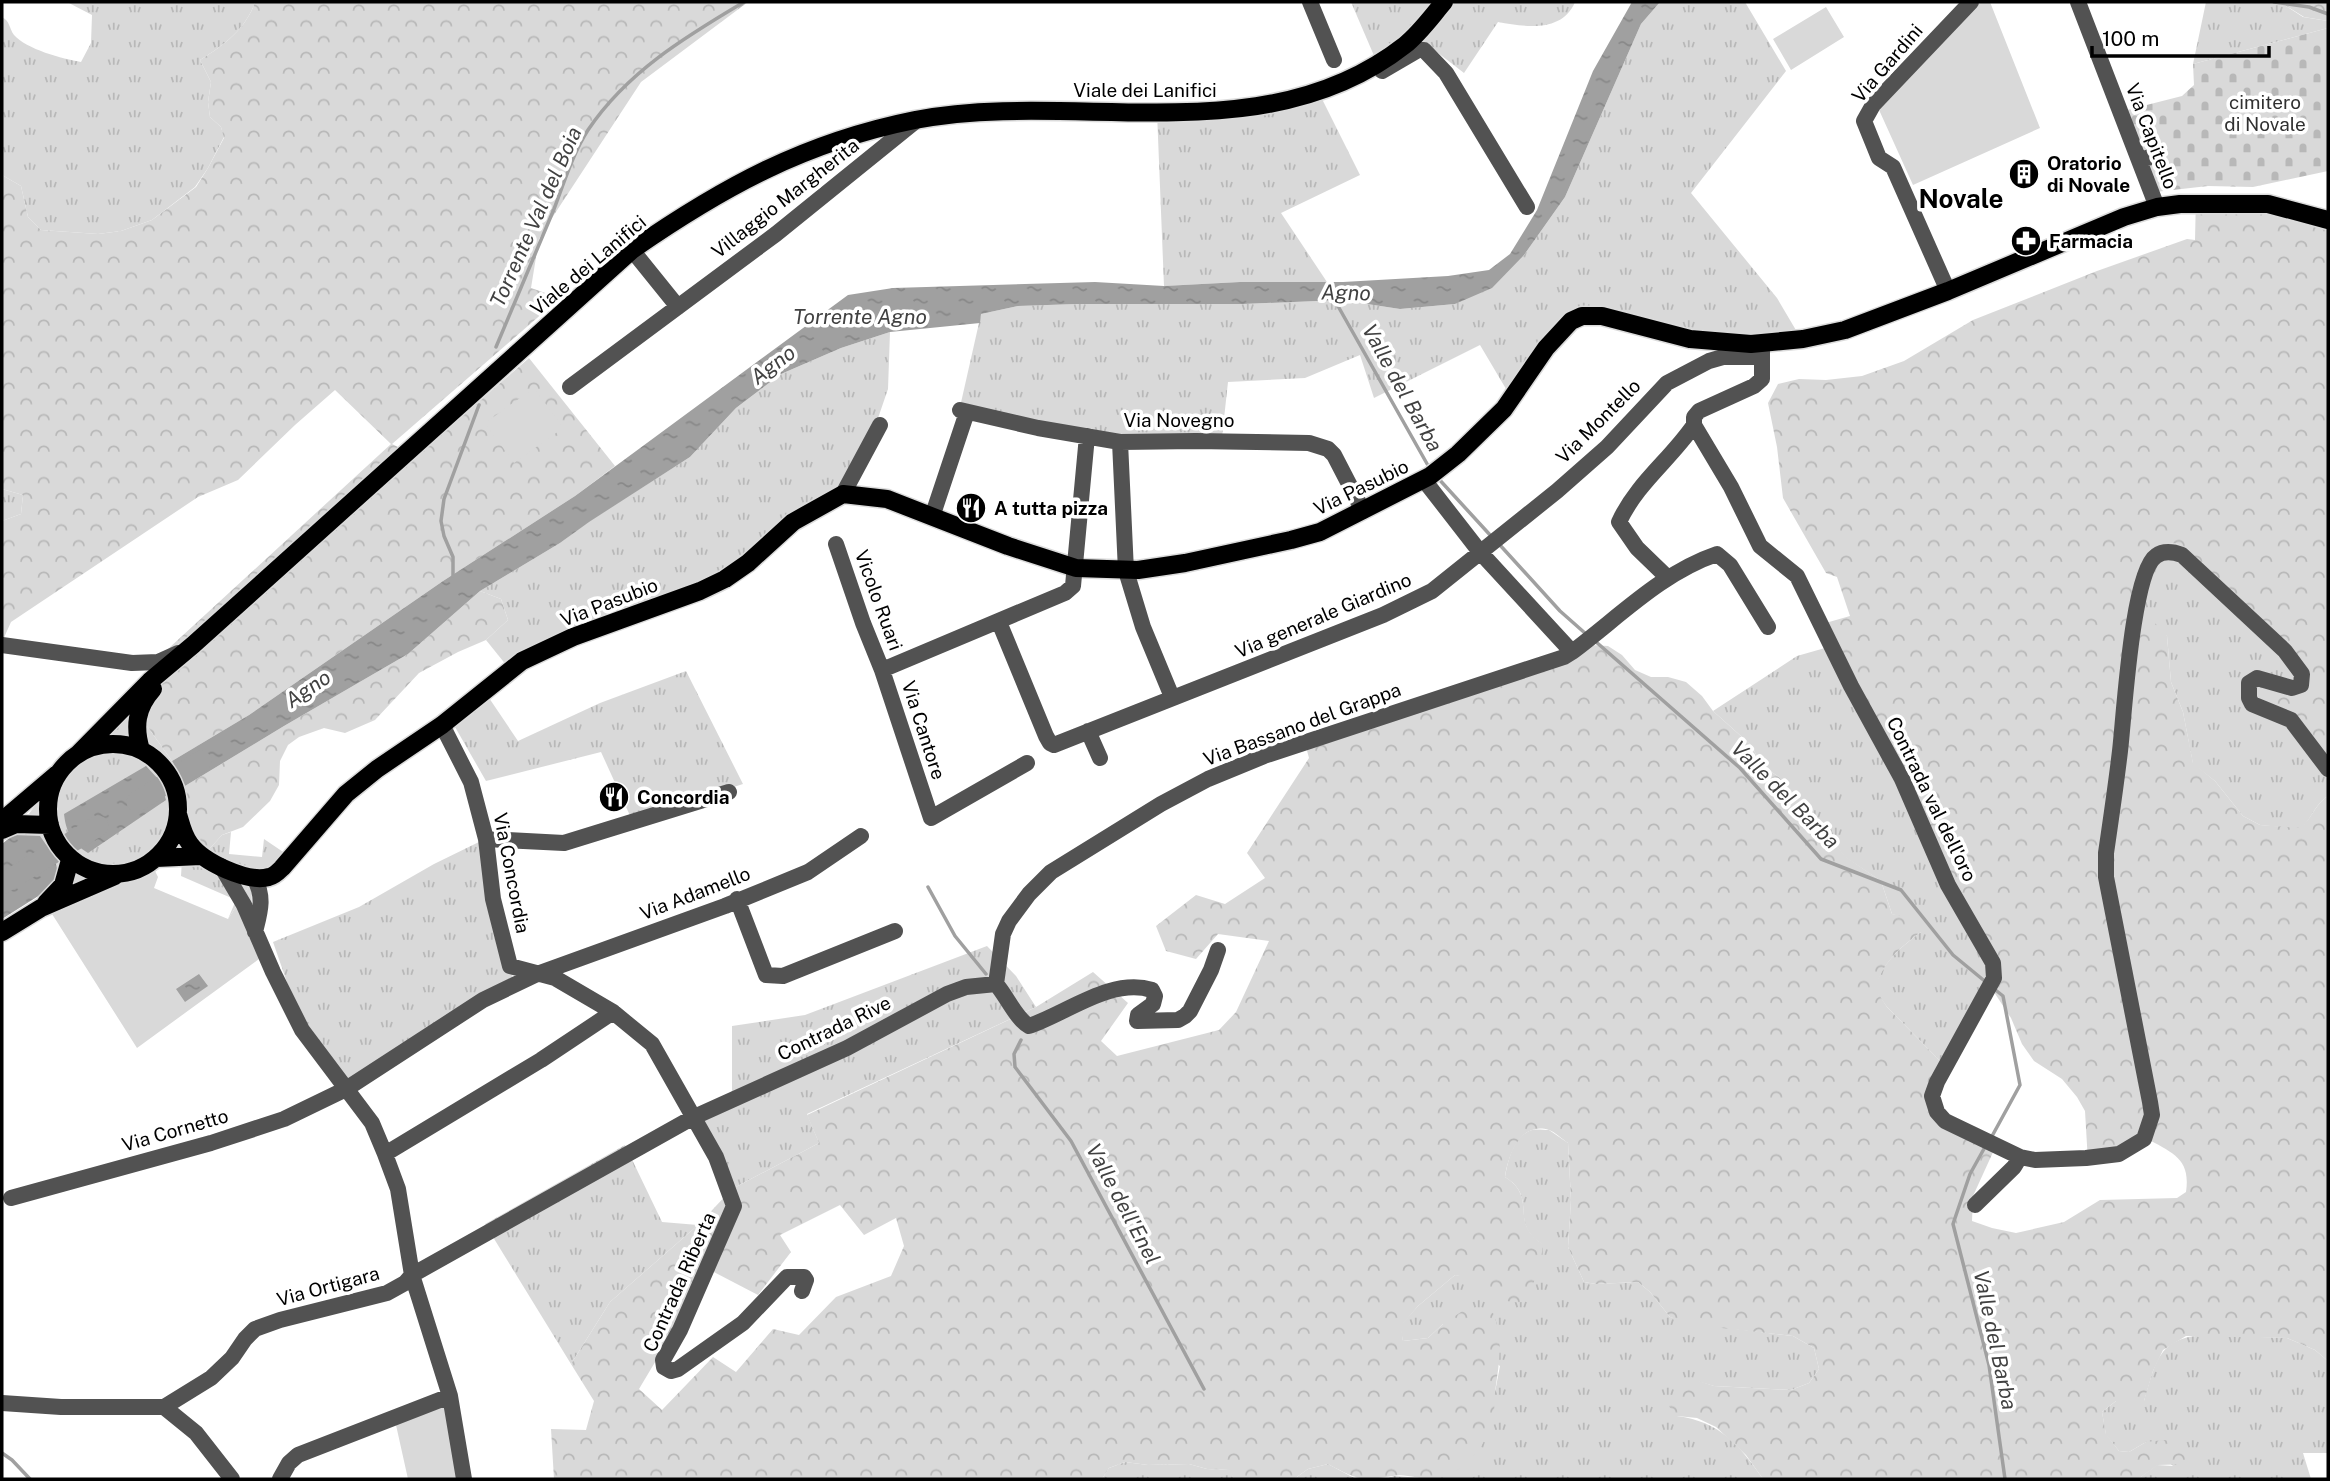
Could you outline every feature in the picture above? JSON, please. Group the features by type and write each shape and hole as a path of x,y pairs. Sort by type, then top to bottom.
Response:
{"main road":[{"name":"Viale dei Lanifici","path":"78,754 150,681 632,250 691,209 749,176 834,141 916,120 1003,112 1206,113 1249,108 1311,92 1378,63 1405,45 1444,2"},
{"name":"Viale dei Lanifici","path":"1420,30 1455,2"},
{"path":"1762,350 1845,330 2157,207 2180,204 2268,204 2328,220"},
{"name":"Via Pasubio","path":"254,878 271,877 282,868 346,794 377,769 442,725 522,661 573,637 699,591 724,579 748,563 793,522 843,494 887,499 1008,546 1076,568 1126,571 1185,564 1320,532 1432,474 1504,409 1546,348 1571,321 1582,316 1602,316 1690,339 1762,350"},
{"name":"Viale dei Lanifici","path":"141,750 136,733 137,716 147,695 193,645"},
{"path":"2,821 78,754 98,745 120,744 141,750 157,761 169,776 177,794 182,829 201,856 241,875 254,878"},
{"path":"60,772 51,788 48,806 50,825 57,841 70,860 91,871 116,875"},
{"path":"2,932 41,908 116,875 140,868 156,858 175,830 178,814"},
{"path":"2,831 16,824 50,825"},
{"path":"156,858 201,856"},
{"path":"41,908 63,885 70,860"}],"street":[{"path":"1310,2 1334,60"},
{"name":"Via Gardini","path":"1948,291 1893,167 1879,158 1864,121 1873,105 1971,2"},
{"name":"Via Capitello","path":"2078,2 2157,207"},
{"path":"1378,63 1382,71 1424,50 1450,79 1527,207"},
{"name":"Villaggio Margherita","path":"570,387 776,234 916,120"},
{"path":"2139,160 2158,155"},
{"path":"632,250 678,307"},
{"path":"1668,578 1637,548 1619,522 1629,501 1682,442 1694,425 1694,417 1699,411 1754,386 1762,379 1762,350"},
{"name":"Via Montello","path":"1483,549 1607,447 1667,383 1709,360 1762,350"},
{"name":"Via Novegno","path":"932,517 962,414 1120,442 1308,443 1320,446 1334,455 1363,512"},
{"path":"843,494 880,425"},
{"name":"Contrada val dell'oro","path":"1694,425 1731,487 1760,545 1797,576 1851,686 1902,779 1948,884 1993,963 1990,985 1952,1050 1932,1096 1937,1112 1945,1121 1991,1145 2035,1160 2110,1156 2128,1150 2144,1139 2152,1115 2106,877 2106,853 2132,637 2143,579 2156,556 2170,552 2182,555 2285,651 2302,674 2301,685 2292,688 2257,678 2249,683 2249,698 2252,704 2291,720 2328,769"},
{"path":"1076,568 1087,436"},
{"path":"999,622 1046,736 1054,745 1172,697 1143,627 1126,571 1120,442"},
{"path":"1432,474 1483,549 1572,652"},
{"name":"Vicolo Ruari","path":"836,544 882,670"},
{"name":"Via generale Giardino","path":"1172,697 1190,693 1383,615 1432,591 1483,549"},
{"name":"Via Bassano del Grappa","path":"996,985 1003,934 1009,921 1029,894 1051,872 1161,804 1208,779 1264,756 1564,657 1668,578 1717,554 1730,565 1768,627"},
{"name":"Via Cantore","path":"1027,764 931,818 882,670 1065,593 1073,586 1076,568"},
{"path":"2,645 132,663 158,662 193,645"},
{"path":"132,663 150,681"},
{"name":"Via Concordia","path":"442,725 471,782 486,839 493,899 510,966 555,978 613,1012 652,1044 692,1118"},
{"path":"1088,731 1100,758"},
{"path":"486,839 564,843 729,792"},
{"name":"Via Adamello","path":"537,974 808,872 861,836"},
{"path":"221,866 232,881 302,1030 372,1123 385,1154 398,1189 412,1275 450,1396 464,1479"},
{"path":"255,932 262,905 282,868"},
{"path":"254,878 260,888 262,905"},
{"path":"737,900 766,975 783,976 895,932"},
{"path":"996,985 1029,1026 1097,997 1117,990 1140,987 1152,990 1154,996 1153,1004 1138,1015 1137,1021 1178,1020 1189,1011 1218,950"},
{"name":"Via Cornetto","path":"11,1198 211,1143 272,1123 346,1088 483,1000 537,974"},
{"name":"Contrada Rive","path":"692,1118 847,1048 947,994 966,987 996,985"},
{"path":"385,1154 541,1060 613,1012"},
{"name":"Via Ortigara","path":"2,1403 61,1407 164,1407 201,1386 220,1370 255,1329 387,1293 405,1283 412,1275 692,1118"},
{"name":"Contrada Riberta","path":"692,1118 716,1157 734,1206 680,1330 663,1360 664,1367 671,1371 678,1369 743,1323 787,1277 806,1282"},
{"path":"1975,1205 2014,1167 2020,1157"},
{"path":"280,1479 289,1463 298,1455 450,1396"},
{"path":"164,1407 196,1433 232,1479"}],"green space":[{"path":"67,2 255,2 246,20 233,36 200,60 211,82 208,102 210,117 221,127 224,137 208,168 195,187 152,220 121,231 98,234 41,230 28,217 21,186 2,175 2,17 14,35 27,45 81,62 91,43 92,15"},
{"path":"255,2 748,2 641,82 550,221 539,239 531,288 560,298 392,444 416,456 529,358 615,466 575,496 443,581 249,715 172,761 132,705 156,660 391,444 335,390 238,480 198,497 11,622 2,642 2,521 21,514 23,495 2,489 2,175 21,186 28,217 41,230 98,234 121,231 152,220 196,187 224,138 221,127 210,117 208,102 211,82 200,60 233,36 246,20"},
{"path":"1351,2 1575,2 1561,19 1542,26 1498,22 1464,73 1420,39 1378,65"},
{"path":"1660,2 1745,2 1786,71 1691,193 1777,298 1800,337 1765,342 1582,318 1512,399 1480,345 1374,398 1360,355 1305,378 1228,382 1221,446 1158,445 960,407 981,314 1018,306 1243,304 1341,300 1400,309 1455,304 1524,255 1565,197 1641,24"},
{"path":"1975,2 1990,2 2040,128 1913,185 1875,101"},
{"path":"2206,2 2280,2 2303,17 2328,21 2328,28 2193,64"},
{"path":"2280,2 2328,2 2328,21 2304,17"},
{"path":"1826,7 1844,37 1791,70 1773,39"},
{"name":"cimitero di Novale","path":"2328,28 2328,171 2253,187 2208,186 2155,192 2127,110 2182,96 2194,85 2193,64"},
{"path":"1318,91 1360,175 1281,213 1327,282 1240,282 1164,286 1157,112"},
{"path":"2196,196 2328,211 2328,763 2292,714 2255,701 2252,684 2303,682 2192,555 2176,543 2163,545 2135,619 2154,622 2167,636 2171,682 2183,712 2193,763 2215,781 2243,816 2260,825 2300,828 2328,796 2328,1361 2315,1350 2287,1338 2186,1336 2163,1350 2144,1401 2116,1401 2102,1412 2106,1434 2119,1451 2129,1452 2146,1442 2181,1442 2194,1453 2192,1464 2158,1465 2138,1479 1763,1479 1746,1455 1716,1427 1697,1418 1677,1416 1667,1404 1676,1390 1693,1379 1714,1386 1791,1390 1809,1383 1819,1369 1814,1348 1793,1336 1695,1325 1670,1317 1650,1292 1638,1282 1584,1282 1568,1247 1571,1200 1568,1143 1551,1131 1539,1129 1523,1135 1517,1142 1505,1177 1520,1193 1527,1228 1543,1244 1537,1274 1522,1302 1503,1300 1473,1281 1455,1275 1418,1306 1401,1326 1403,1341 1428,1338 1464,1310 1480,1309 1493,1313 1499,1332 1500,1352 1494,1416 1490,1429 1473,1456 1446,1476 1431,1479 1398,1475 1366,1479 1328,1464 1308,1469 1294,1479 1234,1479 1229,1470 1207,1469 1189,1464 1148,1465 1125,1462 1109,1468 1102,1479 554,1479 551,1429 586,1430 594,1401 571,1364 610,1302 698,1225 732,1189 819,1143 807,1115 1036,1007 1093,972 1128,1003 1101,1041 1117,1056 1219,1030 1236,1012 1269,941 1218,934 1196,959 1166,951 1156,926 1196,895 1225,904 1265,878 1247,853 1309,758 1305,743 1591,645 1608,646 1622,655 1635,670 1651,677 1668,677 1686,682 1752,746 1761,765 1779,777 1797,797 1810,813 1815,832 1833,842 1846,857 1881,881 1892,914 1922,919 1921,932 1887,964 1876,990 1887,1007 1944,1065 1929,1098 1994,1150 1973,1196 1972,1221 2016,1233 2064,1222 2100,1200 2177,1198 2186,1192 2186,1171 2178,1158 2146,1138 2088,1162 2085,1111 2062,1079 2034,1061 1990,986 1992,973 1815,626 1850,616 1837,577 1826,573 1783,498 1768,403 1778,384 1799,379 1826,380 1862,376 1904,361 1973,320 2097,271 2187,239 2195,240","holes":["840,1205 864,1235 896,1218 904,1246 891,1276 836,1297 799,1335 773,1329 736,1372 713,1357 662,1410 639,1389 710,1270 758,1295 791,1252 780,1235"]},
{"path":"890,332 888,389 851,497 818,505 726,579 511,671 486,640 508,620 501,599 480,591 560,543 690,457 736,408 781,374 841,348"},
{"path":"534,388 563,428 514,463 485,423"},
{"path":"2,489 23,495 21,514 2,521"},
{"path":"2176,543 2192,555 2297,658 2292,714 2328,763 2328,796 2300,829 2260,825 2243,816 2215,781 2193,764 2183,712 2171,682 2167,636 2135,619 2163,545"},
{"path":"480,591 501,599 508,620 486,640 419,673 375,720 345,733 324,728 299,737 288,745 280,761 279,785 270,801 243,827 222,835 202,857 180,846 185,786 408,654"},
{"path":"1825,648 1865,719 1992,973 1944,1065 1887,1007 1875,990 1886,964 1921,932 1909,919 1892,914 1881,881 1845,857 1833,842 1815,832 1810,813 1779,777 1761,765 1752,746 1713,711 1797,656"},
{"path":"686,671 743,784 632,820 601,752 486,781 451,720 485,692 518,741 600,703"},
{"path":"132,705 172,761 185,786 180,846 202,857 222,835 231,832 229,854 262,857 264,839 292,858 252,882 228,919 236,900 181,876 182,860 154,869 59,877 13,835 61,771"},
{"path":"481,841 515,987 423,1045 353,1094 299,1017 273,942 359,907 434,864"},
{"path":"154,869 158,877 154,888 228,919 252,882 251,936 259,959 137,1048 40,895 59,877"},
{"path":"987,946 1016,976 1036,1007 807,1114 819,1143 732,1189 703,1121 732,1091 732,1026 805,1015"},
{"path":"1532,1130 1549,1130 1568,1143 1571,1200 1568,1247 1584,1282 1638,1282 1650,1292 1670,1317 1712,1326 1793,1336 1814,1348 1819,1369 1809,1383 1791,1390 1714,1386 1693,1380 1677,1416 1706,1424 1728,1437 1763,1479 1436,1479 1495,1392 1500,1366 1443,1324 1428,1338 1403,1341 1400,1326 1418,1306 1455,1275 1470,1277 1542,1244 1527,1228 1520,1193 1505,1177 1516,1143"},
{"path":"625,1145 662,1222 698,1225 610,1302 571,1364 485,1224"},
{"path":"2206,1335 2287,1338 2315,1350 2328,1361 2328,1453 2303,1453 2311,1479 2138,1479 2157,1465 2173,1466 2146,1442 2129,1452 2119,1451 2106,1435 2102,1412 2116,1401 2144,1401 2156,1364 2168,1346 2190,1337"},
{"path":"448,1393 467,1479 408,1479 394,1416"},
{"path":"1125,1462 1148,1465 1189,1464 1207,1469 1230,1470 1234,1479 1102,1479 1109,1468"},
{"path":"1328,1464 1356,1479 1294,1479 1308,1469"},
{"path":"1394,1476 1436,1479 1386,1479"}],"water":[{"name":"Torrente Agno","path":"1632,2 1660,2 1641,24 1565,197 1524,255 1492,288 1455,304 1400,309 1341,300 1243,304 1018,306 981,314 980,323 890,332 841,348 781,374 736,408 690,457 560,543 480,591 408,654 185,786 172,761 249,715 443,581 575,496 848,295 893,288 1095,282 1164,286 1240,282 1343,282 1448,276 1489,270 1510,254 1537,210 1593,71"},
{"path":"146,766 160,781 166,800 88,853 82,849 71,836 64,814"},
{"path":"13,835 40,836 54,856 59,877 40,895 2,919 2,844"},
{"path":"199,974 208,986 185,1002 176,989"}],"waterway":[{"name":"Torrente Val del Boia","path":"496,347 573,158 603,109 658,57 744,2"},
{"path":"2274,2 2309,7 2328,14"},
{"name":"Valle del Barba","path":"1334,299 1430,469"},
{"name":"Torrente Val del Boia","path":"453,576 453,557 441,521 444,499 479,405"},
{"name":"Valle del Barba","path":"1437,477 1491,536"},
{"name":"Valle del Barba","path":"1499,544 1560,611 1586,634"},
{"name":"Valle del Barba","path":"1595,641 1740,768 1821,859 1901,890 1953,955 1987,983"},
{"name":"Agno","path":"137,802 201,761"},
{"name":"Agno","path":"2,884 98,826"},
{"name":"Valle dell'Enel","path":"928,887 955,936 986,974"},
{"name":"Valle del Barba","path":"1991,1138 2020,1085 2003,996 1993,988"},
{"name":"Valle dell'Enel","path":"1021,1040 1014,1054 1015,1067 1071,1141 1204,1389"},
{"name":"Valle del Barba","path":"1985,1147 1970,1174 1953,1224 1989,1365 2005,1479"},
{"path":"2,1453 30,1479"}],"place":[{"name":"Oratorio di Novale","path":"2024,174"},
{"name":"Farmacia","path":"2026,241"},
{"name":"A tutta pizza","path":"971,508"},
{"name":"Concordia","path":"614,797"}],"district":[{"name":"Novale","path":"1961,199"}]}
